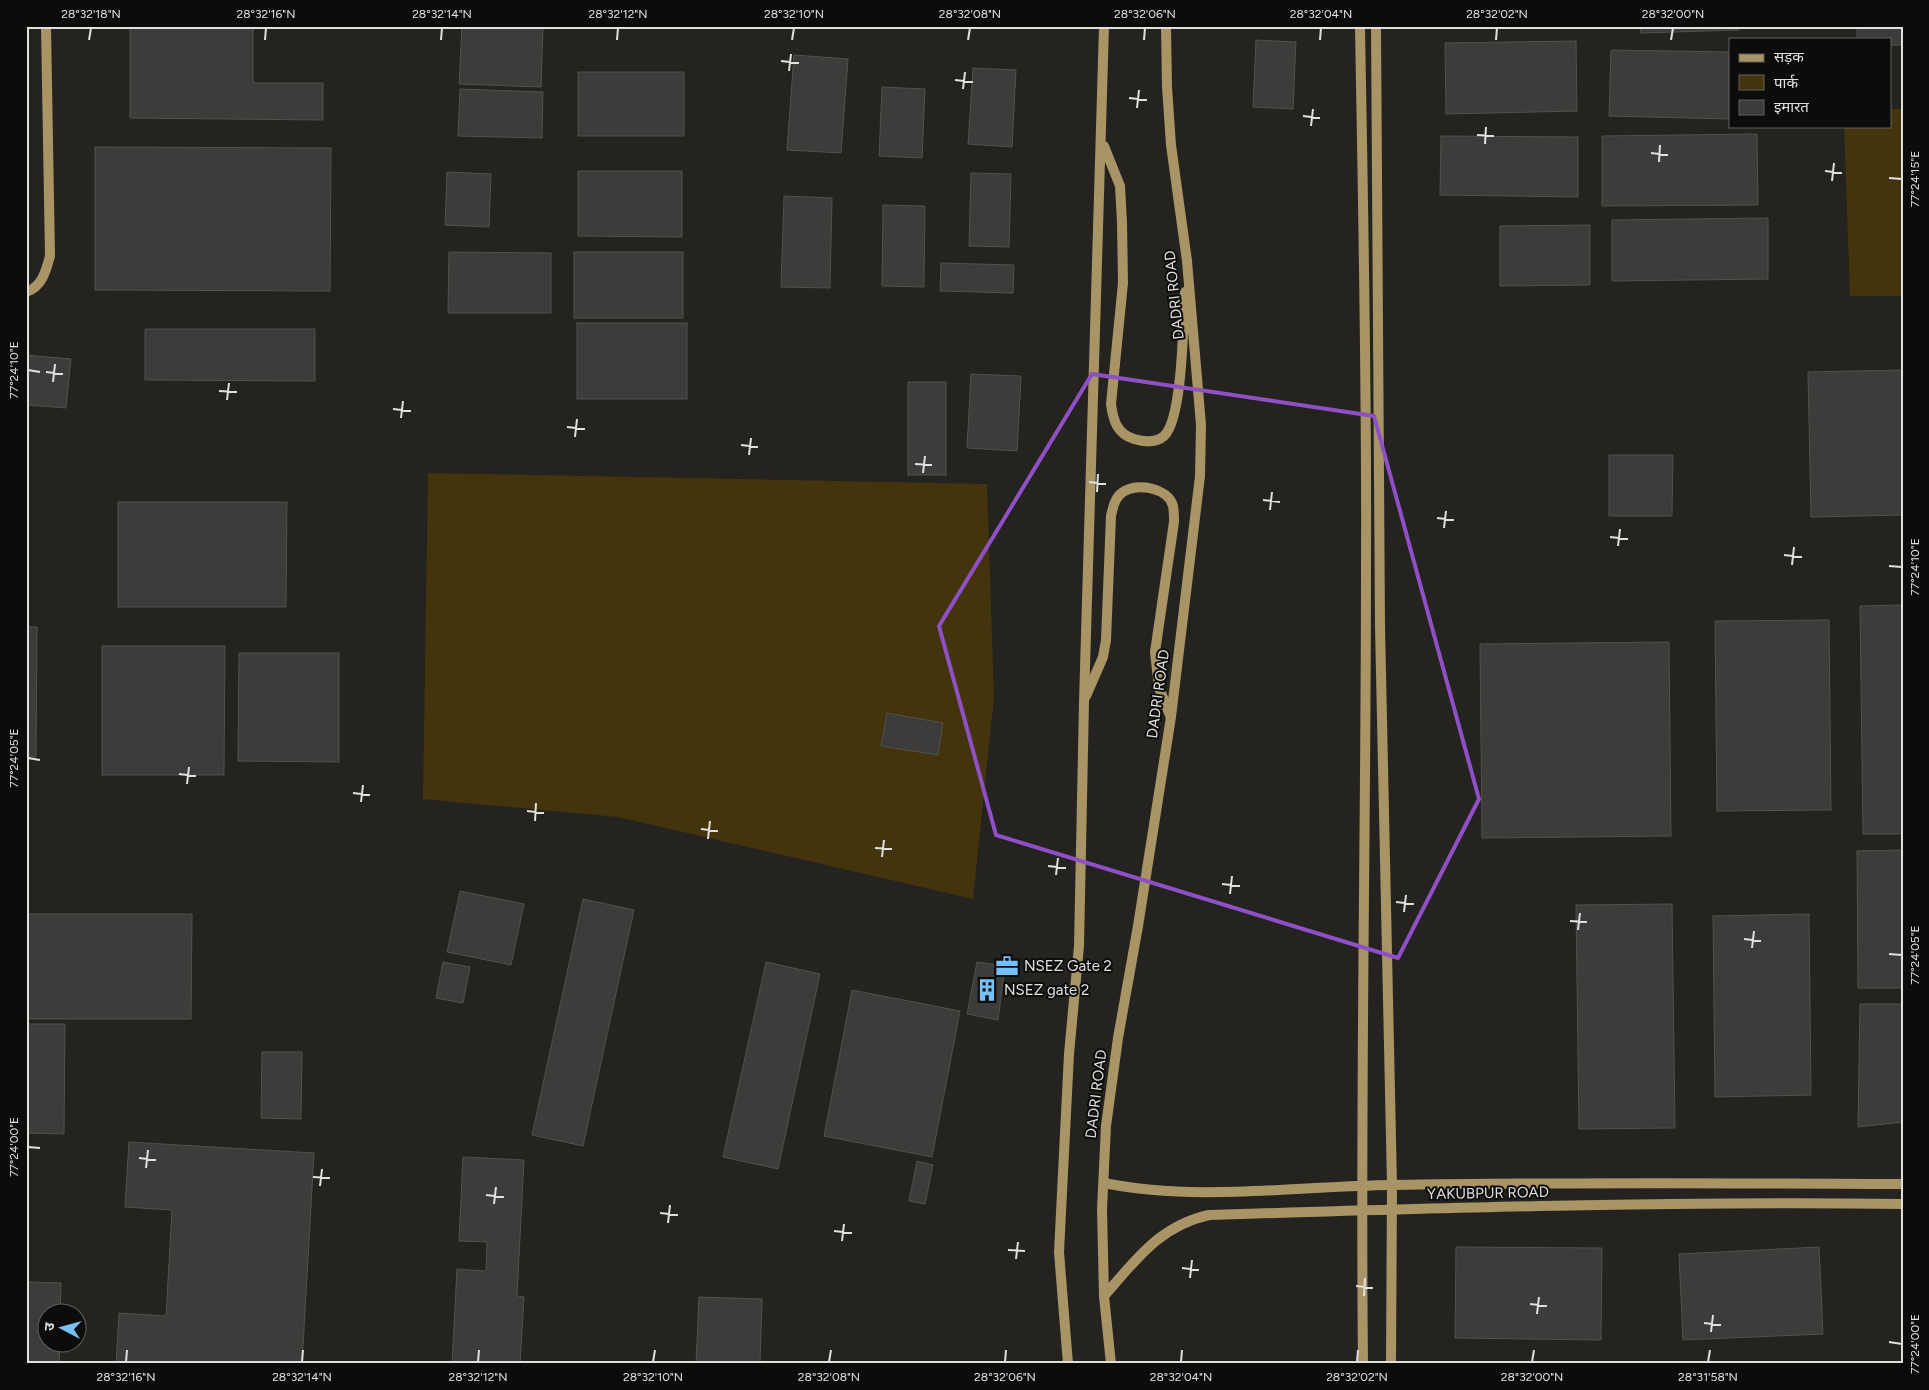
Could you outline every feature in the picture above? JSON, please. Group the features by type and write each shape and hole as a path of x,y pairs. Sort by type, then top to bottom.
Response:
{"street":[{"path":"26,292 34,289 45,274 50,256 46,26"},
{"name":"DADRI ROAD","path":"1068,1364 1059,1252 1069,1054 1078,946 1104,26"},
{"name":"DADRI ROAD","path":"1111,1364 1104,1296 1102,1209 1106,1126 1171,717 1200,476 1201,425 1187,261 1171,145 1167,86 1166,26"},
{"path":"1360,26 1365,333 1366,564 1361,1186 1363,1364"},
{"path":"1376,26 1380,636 1392,1185 1391,1364"},
{"path":"1102,141 1120,186 1122,223 1122,291 1111,404 1114,421 1120,432 1132,439 1145,442 1156,440 1164,436 1170,427 1178,396 1187,261"},
{"path":"1084,702 1103,657 1106,640 1111,516 1115,500 1122,492 1135,486 1150,489 1168,498 1173,506 1174,522 1155,652 1160,688 1171,717"},
{"name":"YAKUBPUR ROAD","path":"1104,1183 1132,1189 1223,1192 1392,1185 1903,1184"},
{"name":"YAKUBPUR ROAD","path":"1104,1296 1142,1253 1165,1233 1190,1219 1209,1215 1392,1209 1758,1203 1903,1204"}],"highlighted area":[{"path":"1092,374 1374,416 1479,799 1398,958 996,835 939,626"}],"green space":[{"path":"1892,109 1903,109 1903,296 1850,296 1844,128 1892,128"},
{"path":"428,473 987,484 994,698 973,899 618,817 423,799"}],"building":[{"path":"130,26 253,26 253,83 323,83 323,120 130,118"},
{"path":"462,26 543,26 541,87 459,84"},
{"path":"1515,26 1598,26 1598,28"},
{"path":"1640,26 1739,26 1739,30 1641,33"},
{"path":"1857,26 1903,26 1903,45 1892,45 1892,38 1857,38"},
{"path":"1256,40 1296,42 1293,109 1253,107"},
{"path":"1576,41 1577,111 1446,114 1445,43"},
{"path":"1611,50 1729,52 1729,119 1609,116"},
{"path":"794,55 848,59 841,153 787,150"},
{"path":"973,68 1016,70 1012,147 968,144"},
{"path":"578,72 684,72 684,136 578,136"},
{"path":"882,87 925,89 922,158 879,156"},
{"path":"460,89 543,92 542,138 458,136"},
{"path":"1757,134 1758,205 1602,206 1602,136"},
{"path":"1441,136 1578,137 1578,197 1440,195"},
{"path":"95,147 331,148 330,291 95,290"},
{"path":"578,171 682,171 682,237 578,236"},
{"path":"447,172 491,174 489,227 445,225"},
{"path":"971,173 1011,174 1009,247 969,246"},
{"path":"784,196 832,198 830,288 781,287"},
{"path":"883,205 925,206 924,287 882,286"},
{"path":"1768,218 1768,279 1612,281 1612,220"},
{"path":"1590,225 1590,285 1500,286 1500,226"},
{"path":"449,252 551,253 551,313 448,313"},
{"path":"574,252 683,252 683,318 574,318"},
{"path":"941,263 1014,265 1013,293 940,291"},
{"path":"577,323 687,323 687,399 577,399"},
{"path":"145,329 315,329 315,381 145,380"},
{"path":"26,355 71,359 66,408 26,405"},
{"path":"1903,370 1903,515 1811,517 1808,372"},
{"path":"971,374 1021,376 1017,451 967,448"},
{"path":"908,382 946,382 946,475 908,475"},
{"path":"1609,455 1673,455 1672,516 1609,516"},
{"path":"118,502 287,502 286,607 118,607"},
{"path":"1903,605 1903,834 1863,834 1860,606"},
{"path":"1829,620 1831,810 1717,811 1715,621"},
{"path":"26,627 37,627 36,757 26,757"},
{"path":"1669,642 1671,836 1482,838 1480,644"},
{"path":"102,646 225,646 224,775 102,775"},
{"path":"239,653 339,653 339,762 238,761"},
{"path":"887,713 943,723 938,755 881,746"},
{"path":"1903,850 1903,988 1858,988 1857,851"},
{"path":"460,891 524,904 511,965 447,952"},
{"path":"583,899 634,910 583,1146 532,1135"},
{"path":"1672,904 1675,1128 1579,1129 1576,905"},
{"path":"26,914 192,914 191,1019 26,1019"},
{"path":"1809,914 1811,1095 1715,1097 1713,916"},
{"path":"443,962 470,967 463,1003 436,998"},
{"path":"766,962 820,974 778,1169 723,1157"},
{"name":"NSEZ gate 2","path":"977,962 1005,966 998,1020 967,1014"},
{"path":"852,990 960,1011 932,1157 824,1136"},
{"path":"1860,1004 1903,1004 1903,1122 1858,1127"},
{"path":"26,1024 65,1024 64,1134 26,1133"},
{"path":"262,1052 302,1052 301,1119 261,1118"},
{"path":"129,1142 314,1153 302,1364 116,1364 119,1313 166,1316 172,1210 125,1207"},
{"path":"463,1157 524,1160 517,1296 524,1297 520,1364 452,1364 457,1269 486,1271 487,1242 459,1241"},
{"path":"917,1161 933,1165 925,1204 909,1201"},
{"path":"1456,1247 1602,1248 1601,1340 1455,1338"},
{"path":"1819,1247 1823,1334 1683,1340 1679,1254"},
{"path":"26,1282 61,1283 60,1302 38,1302 38,1352 60,1352 59,1364 26,1364"},
{"path":"699,1297 762,1299 760,1364 696,1364"}],"place":[{"name":"NSEZ Gate 2","path":"1007,966"},
{"name":"NSEZ gate 2","path":"987,990"}]}
